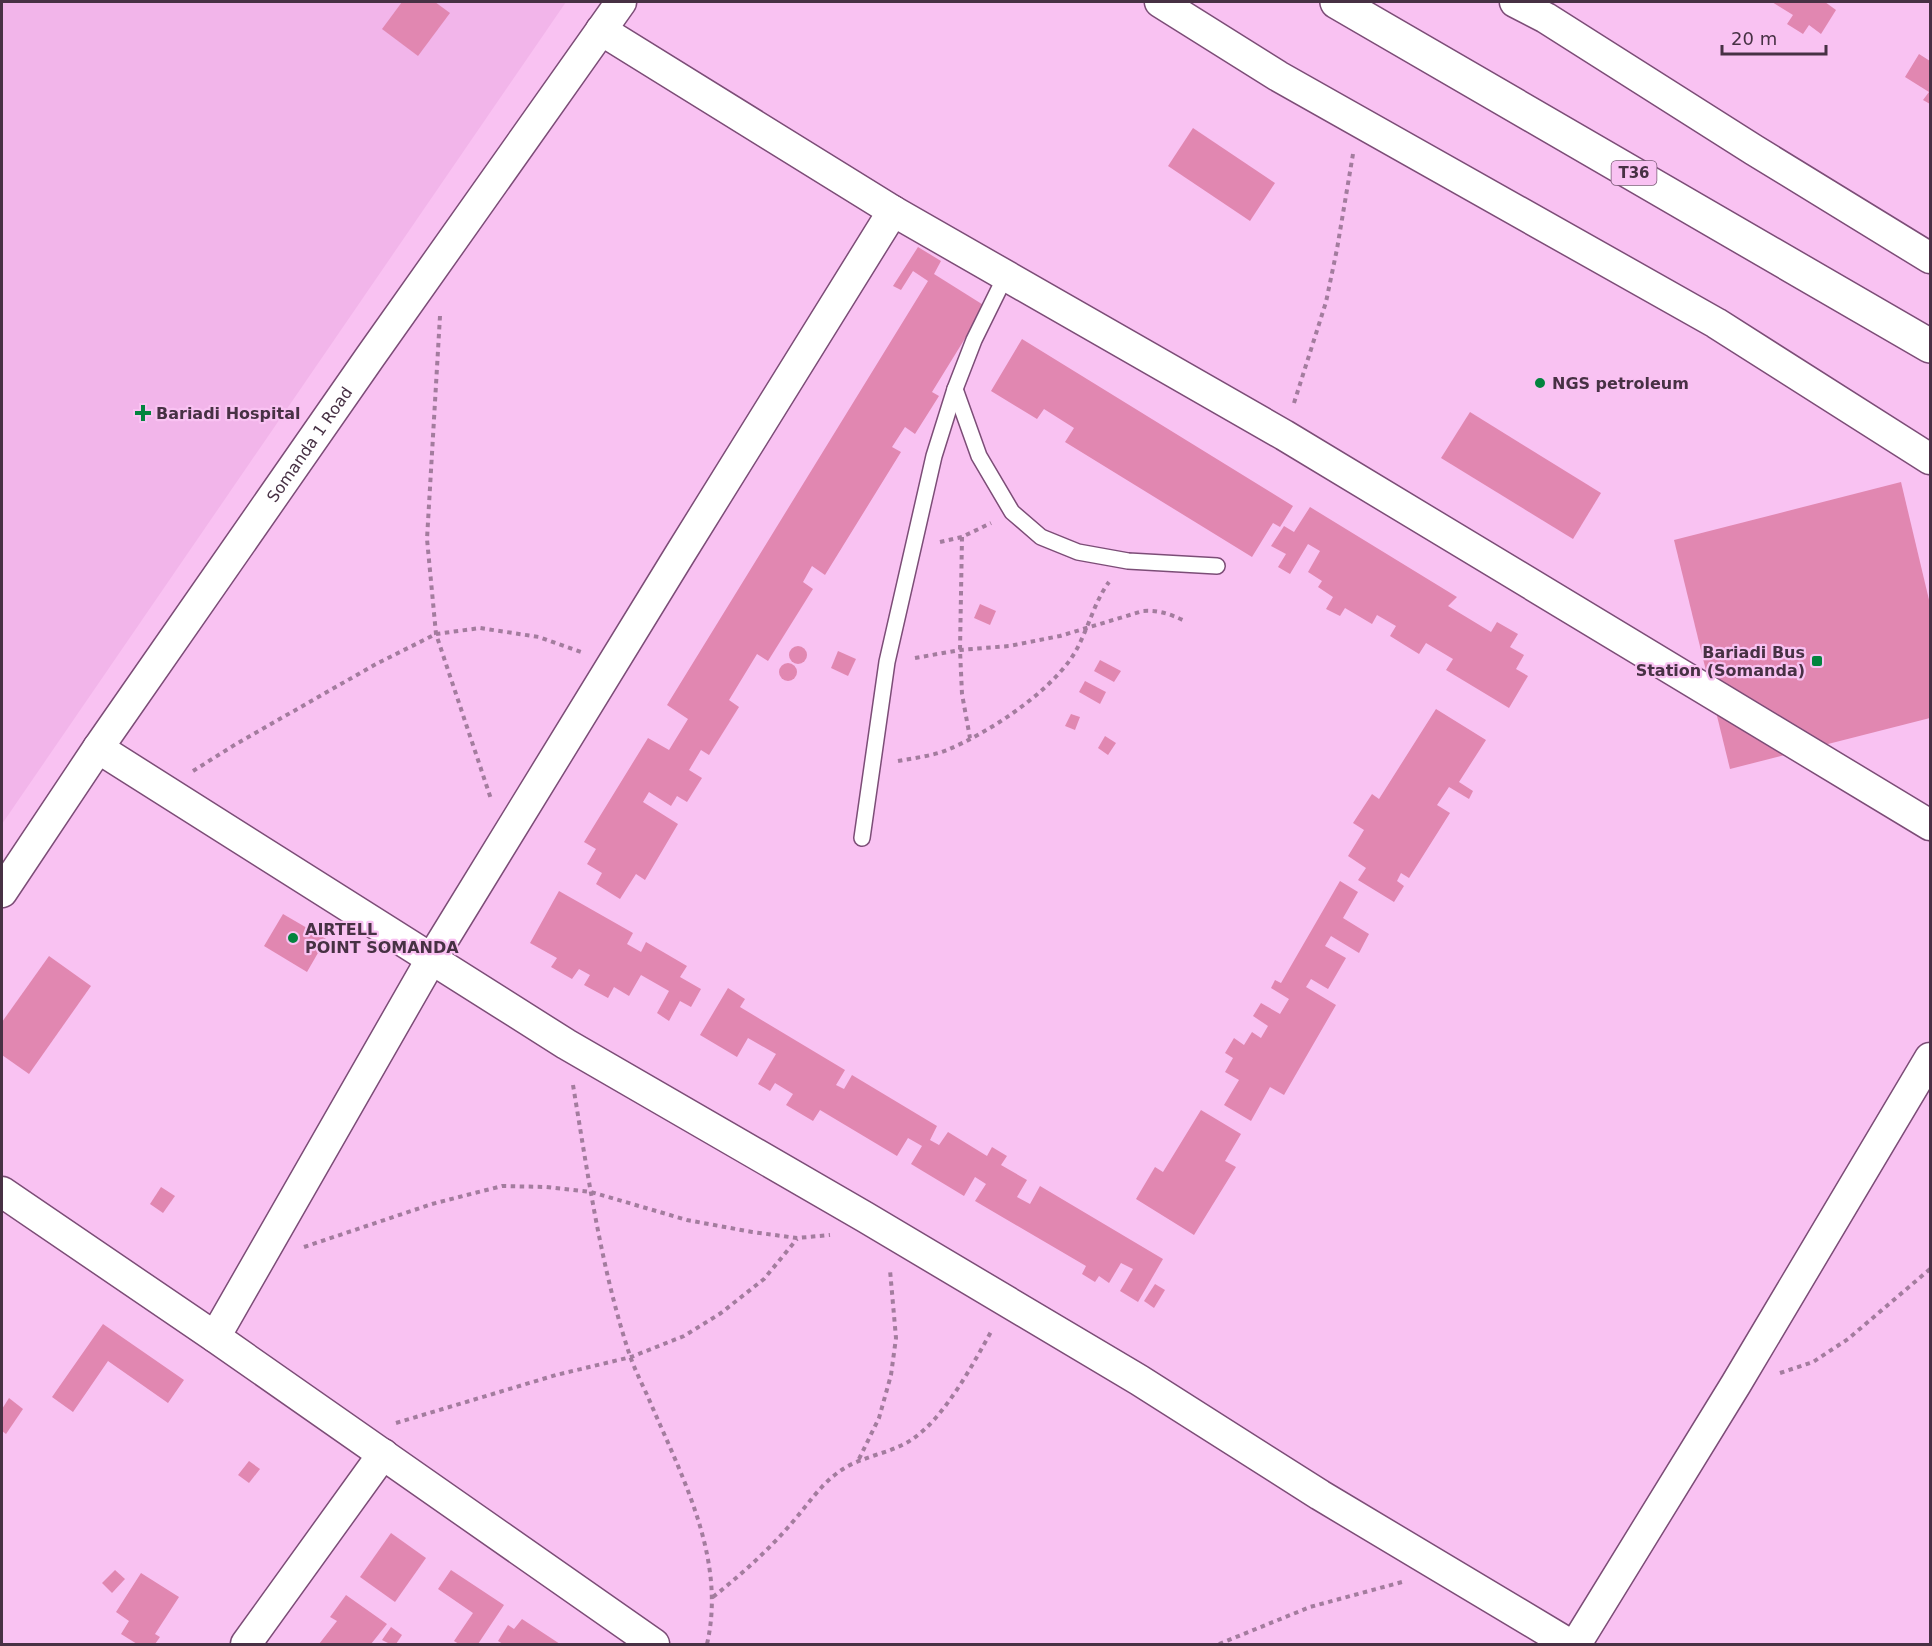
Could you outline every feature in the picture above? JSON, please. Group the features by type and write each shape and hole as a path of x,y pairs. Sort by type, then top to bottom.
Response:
{"highway":[{"name":"T36","path":"1337,2 1930,346"}],"street":[{"name":"Somanda 1 Road","path":"2,892 98,748 621,2"},
{"path":"1160,2 1278,76 1716,323 1930,459"},
{"path":"1515,2 1546,18 1930,258"},
{"path":"601,30 893,211 1284,435 1930,825"},
{"path":"215,1337 432,958 893,211"},
{"path":"98,748 566,1044 876,1223 1139,1380 1320,1495 1569,1644"},
{"path":"1576,1644 1736,1384 1930,1058"},
{"path":"2,1192 215,1337 654,1644"},
{"path":"246,1644 383,1454"}],"lane":[{"path":"862,838 887,662 934,456 955,389 974,340 1006,275"},
{"path":"955,389 980,456 1012,512 1041,537 1078,552 1128,561 1217,566"}],"path":[{"path":"1284,435 1326,302 1348,190 1358,120"},
{"path":"441,308 427,539 436,634 505,840"},
{"path":"912,547 962,537 1012,512"},
{"path":"962,537 960,650 962,694 970,738"},
{"path":"874,766 945,751 1016,711 1049,684 1070,659 1086,630 1100,594 1128,561"},
{"path":"887,662 960,650 1009,646 1086,630 1143,611 1166,612 1185,621"},
{"path":"164,790 236,744 376,664 436,634 480,628 539,637 612,664"},
{"path":"566,1044 591,1192 612,1289 631,1357 693,1503 705,1543 713,1598 707,1644"},
{"path":"257,1264 432,1204 502,1186 546,1187 591,1192 687,1220 797,1238 830,1235 876,1223 896,1338 891,1375 879,1418 859,1460"},
{"path":"355,1435 546,1378 631,1357 684,1336 721,1313 764,1279 797,1238"},
{"path":"1736,1384 1777,1375 1813,1362 1848,1339 1930,1269"},
{"path":"713,1598 753,1565 836,1473 859,1460 911,1440 937,1416 969,1373 1008,1302"},
{"path":"1218,1644 1310,1606 1444,1570"}],"shaded area":[{"name":"Bariadi Hospital","path":"2,2 566,2 2,824"}],"building":[{"path":"402,2 435,2 450,13 418,56 382,29"},
{"path":"1772,2 1825,2 1836,10 1821,34 1809,25 1803,34 1787,24 1793,15"},
{"path":"1919,54 1930,61 1930,104 1923,100 1929,92 1905,77"},
{"path":"1193,128 1275,183 1250,221 1168,166"},
{"path":"918,247 941,261 934,274 985,306 932,392 939,396 915,434 905,427 892,447 901,452 825,575 812,566 803,582 813,589 768,661 757,654 729,700 739,707 709,755 701,750 689,770 702,778 687,802 677,796 671,806 649,792 643,802 678,824 645,880 636,874 620,899 596,884 602,873 587,864 596,849 584,842 648,738 669,750 688,719 667,705 928,281 913,271 901,290 893,286"},
{"path":"1022,339 1293,506 1280,527 1273,523 1252,557 1065,442 1074,428 1044,409 1037,419 991,391"},
{"path":"1470,412 1601,493 1573,539 1441,458"},
{"name":"Bariadi Bus Station (Somanda)","path":"1901,482 1930,604 1930,718 1730,769 1674,540"},
{"path":"1310,507 1457,597 1448,606 1491,632 1497,622 1518,634 1510,647 1524,655 1516,669 1528,676 1509,708 1446,670 1453,659 1426,643 1419,654 1390,636 1396,626 1377,615 1372,624 1345,608 1340,616 1326,609 1333,597 1318,587 1322,581 1308,572 1320,551 1308,544 1290,574 1278,567 1286,554 1271,546 1284,526 1294,532"},
{"path":"980,604 996,611 990,625 974,618"},
{"path":"794,646 802,646 807,651 805,662 794,664 789,659 789,651"},
{"path":"838,651 856,659 848,676 831,668"},
{"path":"1100,660 1121,671 1114,682 1094,671"},
{"path":"784,663 792,663 797,668 795,679 784,681 779,676 779,668"},
{"path":"1085,681 1106,692 1100,704 1079,692"},
{"path":"1436,709 1486,740 1459,782 1473,791 1469,799 1449,787 1437,805 1450,813 1409,878 1401,873 1397,881 1404,886 1394,902 1358,880 1366,868 1348,856 1364,830 1353,823 1372,794 1379,799"},
{"path":"1071,714 1080,717 1075,730 1065,726"},
{"path":"1105,736 1116,743 1108,755 1098,748"},
{"path":"1340,881 1358,892 1343,918 1369,934 1359,953 1331,936 1325,946 1346,958 1328,989 1311,979 1306,987 1336,1005 1284,1095 1270,1087 1251,1121 1224,1105 1239,1080 1225,1072 1233,1058 1225,1053 1234,1038 1244,1045 1252,1032 1261,1038 1268,1026 1253,1016 1261,1003 1280,1014 1289,999 1271,988 1275,980 1281,983"},
{"path":"559,891 633,933 627,944 641,952 646,942 687,966 680,977 701,989 691,1007 680,1001 669,1021 657,1013 669,991 641,975 629,996 614,987 608,998 584,985 590,975 579,969 572,979 551,967 557,958 530,943"},
{"path":"283,914 326,939 307,972 264,946"},
{"path":"49,956 91,986 29,1074 2,1055 2,1022"},
{"path":"728,988 745,999 740,1007 845,1070 836,1085 844,1089 852,1075 937,1126 930,1140 939,1145 948,1132 987,1156 992,1147 1007,1156 1001,1165 1027,1180 1017,1197 1030,1204 1040,1186 1163,1259 1138,1302 1120,1291 1133,1269 1121,1263 1109,1283 1099,1276 1095,1282 1082,1274 1086,1266 975,1201 986,1184 975,1177 964,1196 911,1164 922,1146 908,1138 897,1156 820,1110 813,1121 786,1105 793,1094 775,1083 770,1091 758,1084 776,1054 748,1038 737,1057 700,1035"},
{"path":"1201,1110 1241,1134 1225,1161 1236,1167 1194,1235 1136,1199 1155,1167 1163,1172"},
{"path":"161,1187 175,1196 163,1213 150,1204"},
{"path":"1155,1284 1165,1290 1154,1308 1144,1301"},
{"path":"103,1324 184,1380 168,1403 108,1361 73,1412 52,1397"},
{"path":"9,1398 23,1409 6,1434 2,1431 2,1409"},
{"path":"249,1461 260,1469 249,1483 238,1475"},
{"path":"391,1533 426,1558 395,1602 360,1577"},
{"path":"115,1570 125,1579 112,1593 102,1583"},
{"path":"451,1570 504,1605 478,1644 459,1644 454,1641 473,1613 438,1589"},
{"path":"141,1573 179,1597 155,1634 160,1637 155,1644 137,1644 121,1634 129,1621 116,1612"},
{"path":"346,1595 387,1624 371,1644 319,1644 337,1621 330,1617"},
{"path":"522,1619 560,1644 503,1644 498,1641 508,1625 514,1629"},
{"path":"391,1627 402,1635 396,1644 382,1640"}],"place":[{"name":"NGS petroleum","path":"1540,383"},
{"name":"Bariadi Hospital","path":"143,413"},
{"name":"Bariadi Bus Station (Somanda)","path":"1817,661"},
{"name":"AIRTELL POINT SOMANDA","path":"293,938"}]}
